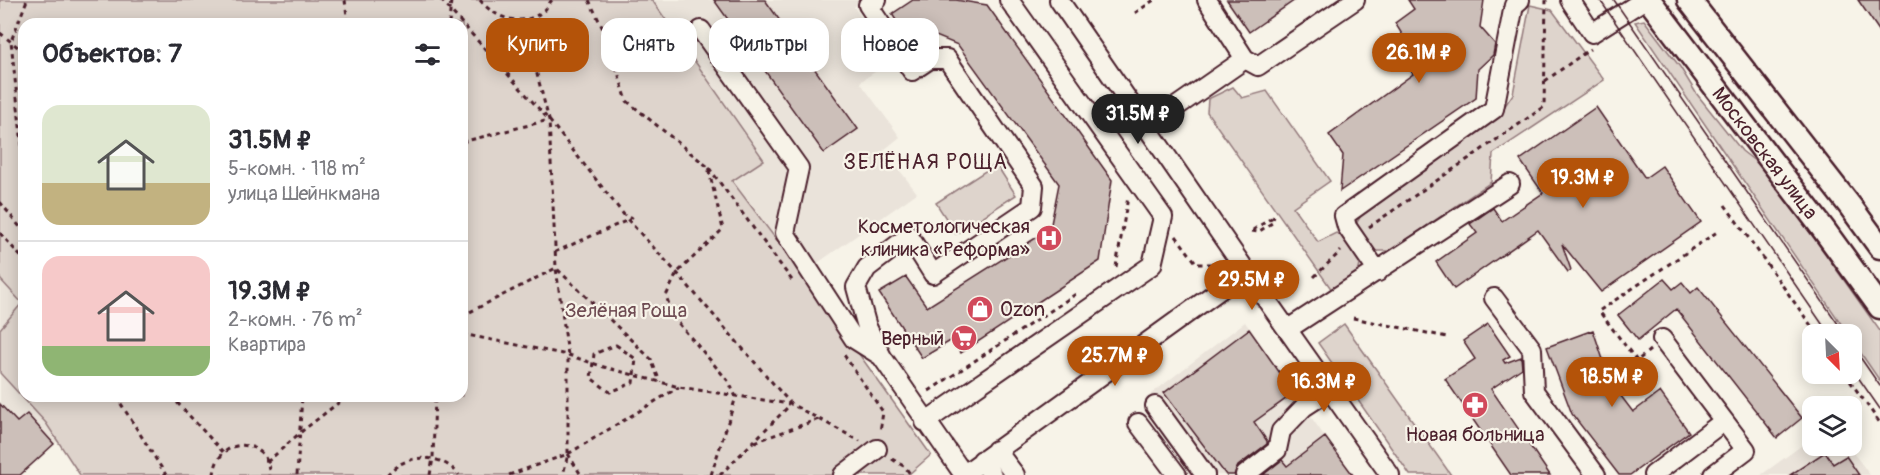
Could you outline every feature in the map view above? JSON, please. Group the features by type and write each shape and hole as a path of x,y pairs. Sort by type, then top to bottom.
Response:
{"main road":[{"name":"Московская улица","path":"1646,0 1824,230 1880,308"},
{"name":"Московская улица","path":"1689,0 1880,247"}],"street":[{"path":"877,0 868,6 912,71 930,59 947,59 1034,186 1032,207 933,274 909,236 867,268 856,287 867,327 882,357 963,475 990,462 1246,271"},
{"path":"926,422 1152,265 1163,217 1009,0"},
{"path":"1059,0 1388,474"},
{"path":"1207,0 1245,59 1258,66 1355,0"},
{"path":"1377,272 1347,227 1344,216 1494,109 1514,5 1520,0"},
{"path":"1570,0 1592,33 1646,0"},
{"path":"701,30 799,168 785,233 854,339 882,357"},
{"path":"1147,127 1245,59"},
{"path":"1288,329 1510,184"},
{"path":"1494,298 1532,349 1534,391 1596,475"},
{"path":"1662,339 1746,450 1713,475"},
{"path":"1245,475 1277,450 1281,431 1304,407 1330,390"},
{"path":"1155,406 1205,475"},
{"path":"1653,475 1724,421"},
{"path":"1138,423 1176,475"},
{"path":"843,475 877,450"},
{"path":"990,462 1015,475"}],"path":[{"path":"20,18 27,0"},
{"path":"345,0 347,18"},
{"path":"441,0 457,18"},
{"path":"449,18 451,0"},
{"path":"480,0 499,16 509,18"},
{"path":"529,18 543,11 552,0"},
{"path":"589,0 606,35 627,101 708,166 796,285"},
{"path":"1135,13 1154,0"},
{"path":"18,23 11,41 18,108"},
{"path":"468,30 549,120 628,220 791,404 877,450 905,467 911,475"},
{"path":"0,33 18,47"},
{"path":"1545,81 1591,49"},
{"path":"536,72 549,120 556,268 568,355 568,454 563,475"},
{"path":"468,140 549,120"},
{"path":"708,166 723,230 677,273 666,296 674,318 729,382 736,397 711,475"},
{"path":"1116,267 1128,192"},
{"path":"0,202 18,224"},
{"path":"1725,204 1810,324"},
{"path":"555,252 635,215"},
{"path":"1274,216 1272,223 1258,232 1252,231 1274,216"},
{"path":"1662,339 1637,361 1599,311 1717,232"},
{"path":"0,233 18,253"},
{"path":"1175,234 1197,264 1217,264"},
{"path":"468,312 556,268"},
{"path":"556,268 651,359 660,382"},
{"path":"929,391 1077,293"},
{"path":"1353,318 1447,337"},
{"path":"468,335 568,355 679,387 791,404"},
{"path":"616,345 636,359 633,383 610,392 591,378 593,363 594,354 616,345"},
{"path":"843,353 883,412 877,450"},
{"path":"1852,384 1880,423"},
{"path":"509,475 568,454 679,387"},
{"path":"120,402 166,475"},
{"path":"177,402 224,452"},
{"path":"297,475 302,402"},
{"path":"267,462 339,402"},
{"path":"430,475 433,458 435,402"},
{"path":"720,475 791,404"},
{"path":"754,443 819,419"},
{"path":"214,475 215,466 224,452 239,445 248,446 263,454 269,475"},
{"path":"568,454 581,475"},
{"path":"387,475 404,461 418,458 433,458 445,463 459,475"}],"shaded area":[{"path":"652,0 863,0 854,7 862,18 841,18 841,72 875,72 860,82 900,137 884,150 917,193 802,274 732,181 763,160 697,65 697,18 664,18"},
{"path":"0,249 18,270 18,402 101,402 20,475 0,475"},
{"path":"1245,322 1325,437 1273,475 1212,475 1151,394"},
{"path":"1802,445 1802,456 1856,456 1870,475 1761,475"}],"green space":[{"name":"Зелёная Роща","path":"0,0 652,0 665,18 601,18 601,72 697,72 697,64 764,160 732,181 797,267 931,455 908,475 80,475 46,423 27,402 468,402 468,18 18,18 18,299 0,279"},
{"path":"1530,5 1552,10 1604,80 1493,154 1491,182 1390,251 1375,251 1356,224 1363,212 1496,119 1513,94"},
{"path":"1644,20 1680,67 1696,93 1742,151 1765,169 1880,331 1880,381 1862,355 1862,324 1841,324 1635,22"},
{"path":"1233,87 1242,98 1267,91 1330,181 1293,207 1318,242 1336,233 1346,237 1361,260 1358,274 1332,290 1207,112 1208,99"},
{"path":"996,164 1016,195 956,234 936,203"},
{"name":"Зелёная Роща","path":"18,308 18,393 0,373 0,329"},
{"path":"1344,324 1451,475 1410,475 1318,343"}],"building":[{"path":"714,0 765,0 778,18 727,18"},
{"path":"913,0 956,0 987,5 1112,180 1100,261 961,353 952,340 922,358 879,293 906,277 927,307 1050,229 1059,184 958,45 939,37 939,18 895,18 892,14"},
{"path":"1227,0 1295,0 1249,32"},
{"path":"1408,0 1484,0 1480,27 1495,44 1493,55 1478,69 1476,98 1340,191 1343,155 1329,135 1413,74 1395,46 1405,39 1395,23 1414,9"},
{"path":"1858,0 1880,0 1880,32"},
{"path":"766,72 817,72 858,129 824,153"},
{"path":"1596,107 1645,178 1662,166 1701,222 1601,292 1562,244 1571,270 1568,272 1538,230 1454,289 1436,262 1477,233 1470,224 1493,208 1502,221 1543,193 1520,160"},
{"path":"1664,279 1673,289 1682,282 1691,293 1698,287 1802,418 1777,438 1676,309 1638,340 1618,315"},
{"path":"1488,324 1510,356 1503,360 1505,363 1521,357 1522,368 1491,389 1550,475 1511,475 1445,379 1475,359 1463,341"},
{"path":"1249,329 1294,393 1254,422 1267,444 1238,466 1234,475 1226,475 1164,393"},
{"path":"1593,330 1611,383 1633,412 1660,392 1689,432 1630,475 1619,475 1572,414 1547,347"},
{"path":"0,404 17,422 27,414 54,444 20,475 0,475"},
{"path":"1325,437 1353,475 1263,475 1282,460 1287,466"},
{"path":"1819,456 1828,456 1833,464 1846,456 1859,475 1790,475"}],"tram line":[{"path":"1600,0 1822,324"},
{"path":"1614,0 1838,324"},
{"path":"1862,360 1880,386"},
{"path":"1862,383 1880,409"}],"place":[{"name":"Косметологическая клиника «Реформа»","path":"1049,238"},
{"name":"Ozon","path":"980,309"},
{"name":"Верный","path":"964,338"},
{"name":"Новая больница","path":"1475,405"}],"district":[{"name":"ЗЕЛЁНАЯ РОЩА","path":"926,162"}]}
